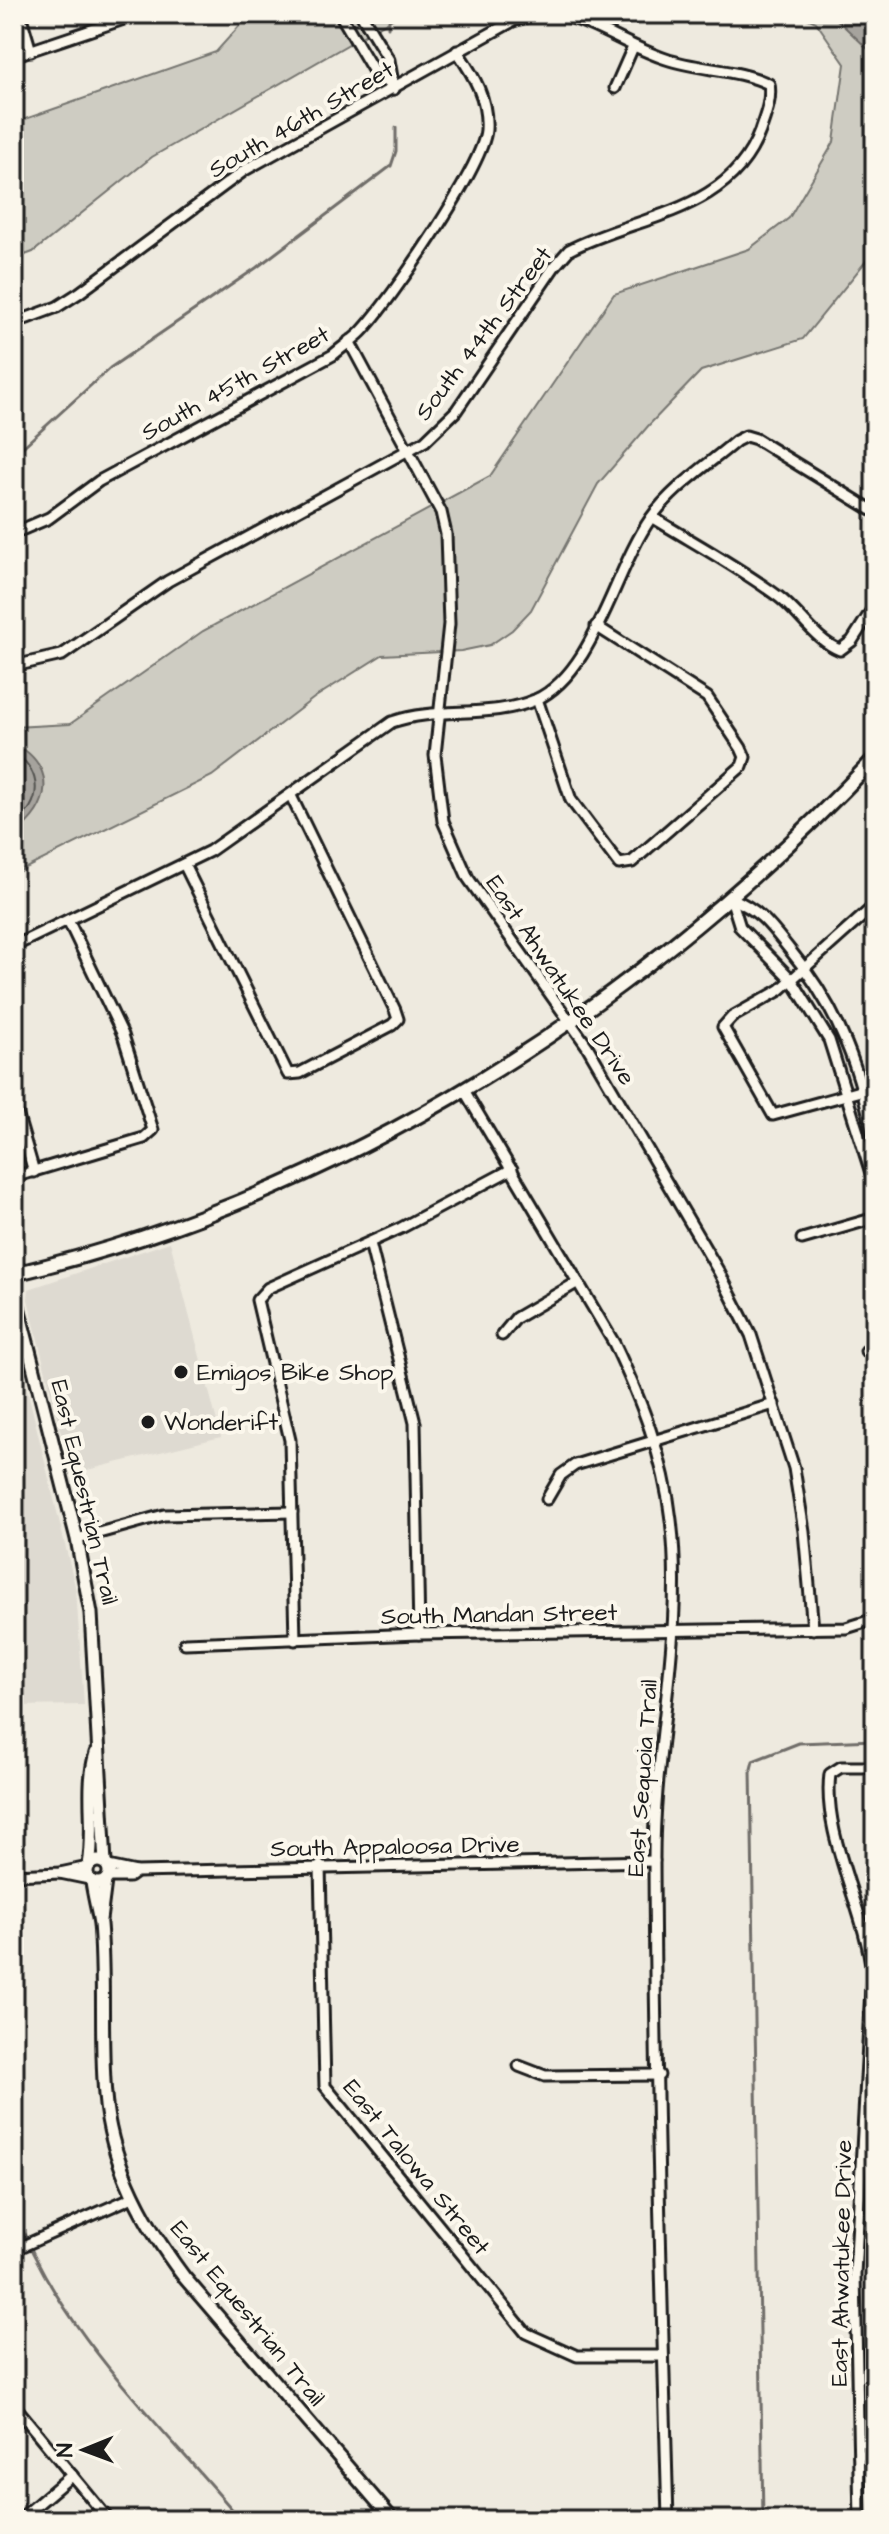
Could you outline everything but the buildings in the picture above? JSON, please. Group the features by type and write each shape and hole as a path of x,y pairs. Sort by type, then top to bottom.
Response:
{"main road":[{"path":"14,1274 116,1244 238,1201 409,1122 464,1090 571,1025 639,974 731,898 874,761"}],"street":[{"path":"20,14 31,51"},
{"path":"14,56 139,14"},
{"path":"340,14 373,70 394,89"},
{"path":"361,14 389,60 394,89"},
{"name":"South 46th Street","path":"14,323 57,307 245,170 457,51 513,21 536,14"},
{"path":"558,14 576,18 633,47 615,88"},
{"name":"South 44th Street","path":"14,666 62,655 168,581 407,451 443,426 569,250 708,196 726,182 755,144 770,94 769,84 690,66 633,47"},
{"name":"South 45th Street","path":"14,533 49,518 99,481 333,355 378,312 450,206 483,148 486,121 482,95 457,51"},
{"name":"East Ahwatukee Drive","path":"349,341 441,512 446,534 449,624 435,755 437,791 455,852 468,878 571,1025 629,1116 719,1272 751,1335 794,1468 813,1629"},
{"path":"14,946 237,835 392,722 439,712 495,710 537,699 566,677 652,517 736,441 746,436 875,512"},
{"path":"652,517 760,584 802,616 827,644 840,650 852,641 875,605"},
{"path":"537,699 571,800 619,864 632,862 742,766 745,757 741,748 707,697 596,626"},
{"path":"184,864 288,1074 300,1073 398,1019 291,796"},
{"path":"731,898 740,927 799,974 829,1040 875,1186"},
{"path":"731,898 757,910 799,974 844,1033 870,1089 875,1147"},
{"path":"870,1089 773,1115 723,1027 732,1017 799,974 875,905"},
{"path":"14,1177 144,1138 153,1130 123,1035 68,920"},
{"name":"East Sequoia Trail","path":"464,1090 578,1282 632,1382 655,1441 672,1528 673,1631 660,1734 654,1861 668,2520"},
{"path":"14,1103 34,1172"},
{"path":"295,1640 289,1430 257,1300 268,1288 370,1243 512,1169"},
{"path":"802,1239 875,1218"},
{"path":"370,1243 415,1423 419,1634"},
{"path":"502,1335 516,1318 578,1282"},
{"name":"East Equestrian Trail","path":"14,1291 77,1539 91,1613 96,1753 101,1771 107,1872 100,1921 105,2097 111,2136 133,2197 160,2246 393,2520"},
{"path":"547,1499 561,1475 575,1465 774,1404"},
{"path":"77,1539 164,1515 292,1512"},
{"name":"South Mandan Street","path":"185,1643 419,1634 846,1628 875,1619"},
{"name":"East Equestrian Trail","path":"96,1753 90,1773 93,1841 90,1873 100,1921"},
{"name":"East Ahwatukee Drive","path":"860,2520 855,2274 872,1972 866,1934 832,1821 828,1789 830,1774 841,1767 875,1767"},
{"path":"90,1873 95,1861 107,1872"},
{"name":"South Appaloosa Drive","path":"107,1872 129,1877 136,1872 320,1866 654,1861"},
{"name":"East Talowa Street","path":"320,1866 325,2086 526,2333 577,2356 663,2356"},
{"path":"14,1875 107,1872"},
{"path":"519,2066 545,2076 659,2075"},
{"path":"14,2250 133,2197"},
{"path":"14,2405 109,2520"},
{"path":"859,2455 875,2455"},
{"path":"19,2520 72,2475"}],"shaded area":[{"path":"250,14 401,14 152,157 33,252 14,259 14,123 216,52"},
{"path":"798,14 875,14 875,250 803,339 701,371 598,484 531,610 512,630 490,645 461,651 382,655 314,698 212,776 14,874 14,727 70,724 203,631 490,476 614,294 749,249 789,218 834,142 845,64 816,22"},
{"path":"170,1242 221,1437 71,1474 28,1299 29,1289"},
{"path":"14,1335 76,1590 84,1705 14,1706"}],"water":[{"path":"831,14 875,14 875,53 869,50"},
{"path":"14,743 38,764 44,788 36,812 14,834"}],"waterway":[{"path":"83,14 85,21"},
{"path":"388,27 390,14"},
{"path":"14,455 110,368 256,268 391,166 396,151 396,128"},
{"path":"763,2520 751,1769 753,1761 799,1743 875,1740"},
{"path":"14,2209 33,2254 84,2336 241,2520"}],"place":[{"name":"Emigos Bike Shop","path":"181,1372"},
{"name":"Wonderift","path":"148,1422"}]}
